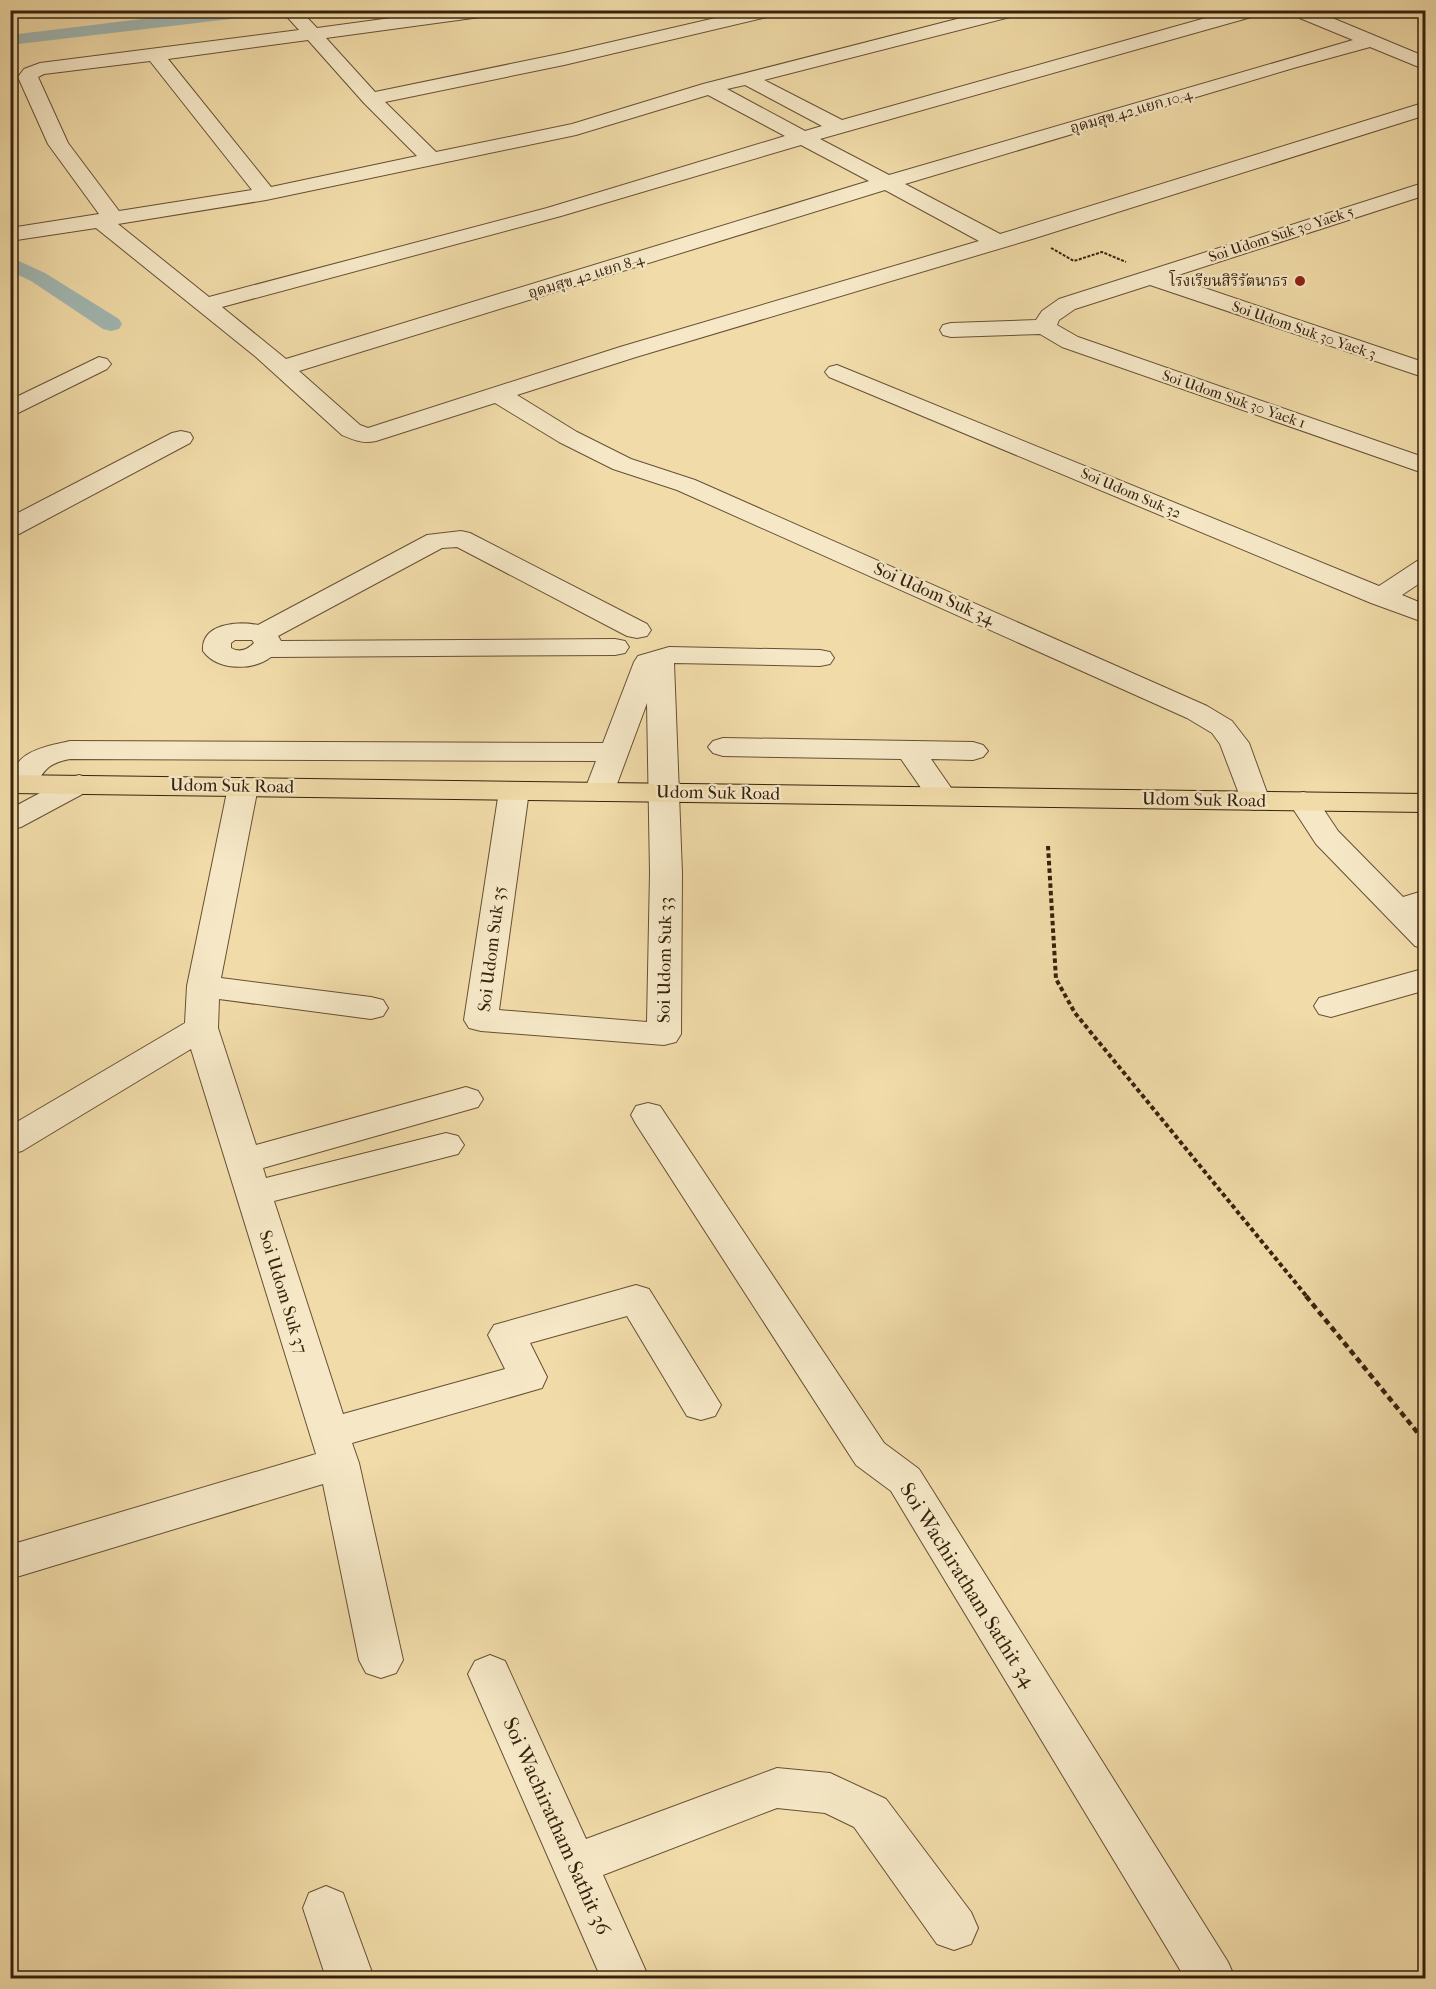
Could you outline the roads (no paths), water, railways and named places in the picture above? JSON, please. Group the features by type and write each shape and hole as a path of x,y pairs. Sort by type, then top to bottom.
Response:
{"main road":[{"name":"Udom Suk Road","path":"16,784 1425,803"}],"street":[{"path":"495,10 155,56 40,69 28,77 58,144 107,220 204,305 283,368 351,430 367,436 639,349 998,242 1425,108"},
{"path":"371,99 776,10"},
{"path":"10,235 266,194 576,129 710,88 1016,10"},
{"path":"204,305 554,212 839,127 1256,10"},
{"path":"1296,10 1425,64"},
{"path":"292,13 371,99 430,158"},
{"name":"อุดมสุข 42 แยก 10-4","path":"888,182 1290,63 1373,41"},
{"path":"1403,53 1425,47"},
{"path":"155,56 266,194"},
{"path":"748,79 839,127"},
{"path":"710,88 998,242"},
{"name":"อุดมสุข 42 แยก 8-4","path":"283,368 888,182"},
{"name":"Soi Udom Suk 30 Yaek 5","path":"1044,327 1050,316 1067,304 1425,188"},
{"name":"Soi Udom Suk 30 Yaek 3","path":"1154,275 1425,371"},
{"path":"951,330 1044,327"},
{"name":"Soi Udom Suk 30 Yaek 1","path":"1044,327 1070,342 1425,467"},
{"path":"10,410 99,364"},
{"name":"Soi Udom Suk 32","path":"837,372 1425,615"},
{"name":"Soi Udom Suk 34","path":"498,394 568,437 622,464 708,494 1197,712 1222,728 1234,743 1255,801"},
{"path":"10,528 181,438"},
{"path":"615,647 263,641 436,541 447,539 461,539 637,630"},
{"path":"1381,597 1425,567"},
{"path":"599,792 613,752 659,659 673,650 672,639 658,631 637,630 621,636 615,647"},
{"path":"615,647 622,656 629,660 820,658"},
{"path":"659,659 664,793"},
{"path":"723,747 973,751"},
{"path":"16,784 41,756 70,750 613,752"},
{"path":"910,750 941,795"},
{"path":"10,821 79,784"},
{"name":"Soi Udom Suk 37","path":"243,787 203,986 201,1028 334,1449 381,1660"},
{"name":"Soi Udom Suk 35","path":"514,791 481,1020 572,1027"},
{"name":"Soi Udom Suk 33","path":"572,1027 664,1034 666,873 664,793"},
{"path":"1303,801 1327,837 1411,904 1425,939"},
{"path":"1331,1006 1425,979"},
{"path":"203,986 371,1008"},
{"path":"10,1142 201,1028"},
{"path":"248,1178 466,1099"},
{"name":"Soi Wachiratham Sathit 34","path":"648,1114 870,1454 904,1480 1211,1978"},
{"path":"248,1178 446,1145"},
{"path":"10,1562 334,1449 528,1377 507,1335 636,1299 701,1404"},
{"name":"Soi Wachiratham Sathit 36","path":"490,1674 625,1978"},
{"path":"574,1865 777,1788 830,1793 870,1813 954,1928"},
{"path":"326,1908 350,1978"}],"waterway":[{"path":"10,40 264,10"},
{"path":"10,263 38,277 111,324"}],"place":[{"name":"โรงเรียนสิริรัตนาธร","path":"1300,281"}]}
